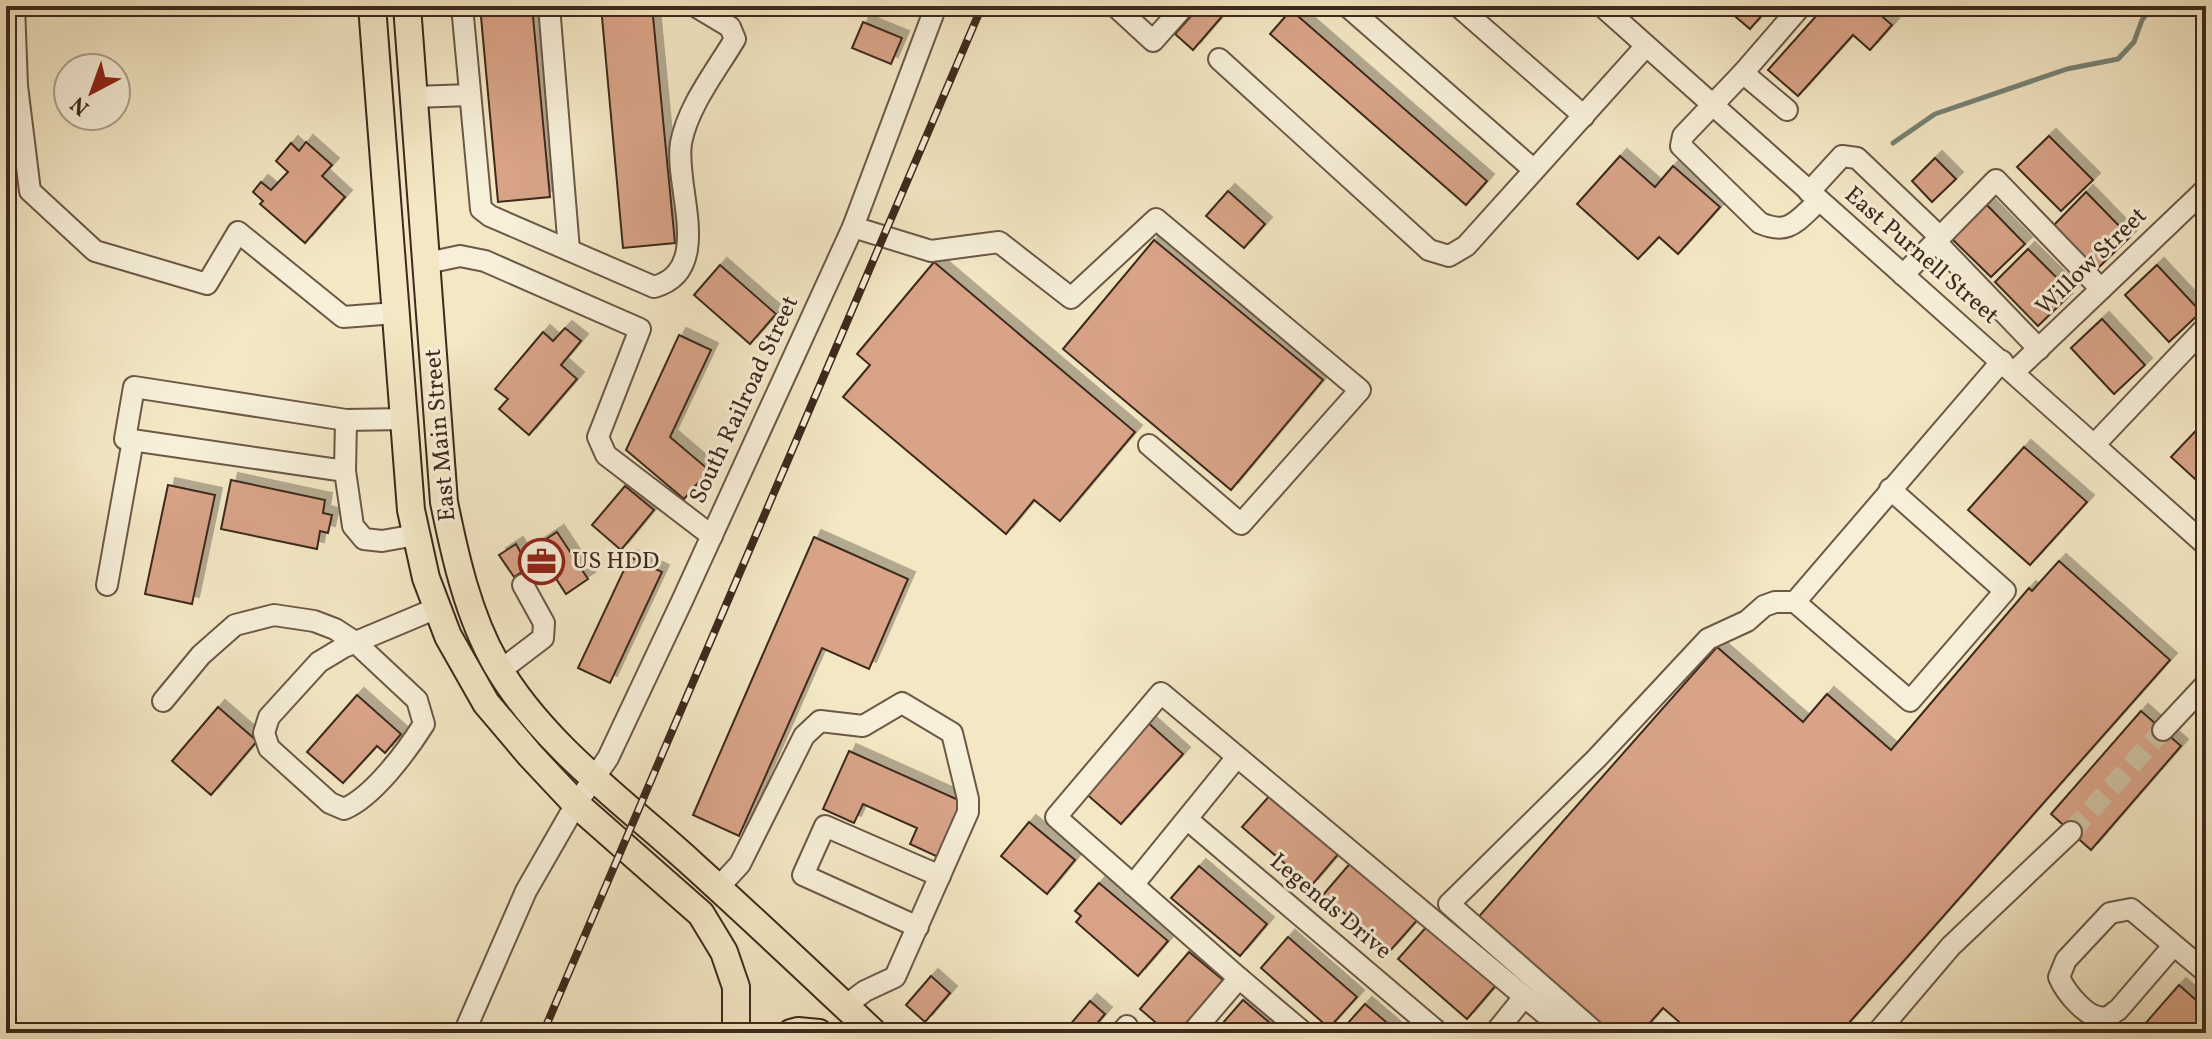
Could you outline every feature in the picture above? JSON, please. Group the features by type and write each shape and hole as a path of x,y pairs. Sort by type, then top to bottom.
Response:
{"main road":[{"name":"East Main Street","path":"372,6 411,510 426,578 448,636 486,703 576,804 701,914 724,952 736,987 736,1033"},
{"name":"East Main Street","path":"407,6 444,502 456,562 476,617 501,670 535,717 594,778 874,1033"},
{"path":"396,318 430,320"},
{"path":"791,1033 819,1033"}],"street":[{"path":"14,6 17,86 30,191 95,251 207,284 238,232 343,317 396,318"},
{"path":"462,6 481,209 490,216 654,287 670,283 684,264 688,238 681,146 688,120 735,39 730,27 695,6"},
{"path":"549,6 569,250"},
{"name":"South Railroad Street","path":"464,1033 526,891 576,804 608,758 712,536 853,227 936,6"},
{"path":"1115,6 1153,41 1184,6"},
{"path":"1347,6 1534,170"},
{"path":"1458,6 1584,116"},
{"name":"East Purnell Street","path":"1602,6 2206,545"},
{"path":"1801,6 1683,136 1681,146 1760,223 1776,230 1787,228 1814,197 1842,156 1857,158 2039,349"},
{"path":"1219,59 1429,250 1449,256 1466,246 1646,46"},
{"path":"1743,73 1787,110"},
{"path":"414,97 470,95"},
{"path":"1903,275 1996,180 2101,289"},
{"name":"Willow Street","path":"1795,602 1890,489 2008,367 2039,349 2206,189"},
{"path":"853,227 931,251 999,242 1071,298 1156,219 1360,390 1241,524 1149,445"},
{"path":"427,263 460,256 485,261 640,329 598,437 606,455 712,536"},
{"path":"2095,444 2206,327"},
{"path":"345,471 125,439 134,387 346,420 405,419"},
{"path":"346,420 345,471 353,526 364,539 382,541 416,535"},
{"path":"107,585 133,440"},
{"path":"1596,1033 1449,904 1596,759 1708,639 1747,621 1764,606 1775,602 1795,602 1910,701 2005,591 1890,489"},
{"path":"501,670 543,638 544,623 523,585"},
{"path":"163,701 201,655 235,625 274,615 314,621 335,629 355,642 417,700 424,724 412,743 359,803 344,809 330,803 269,748 264,733 269,717 319,662 355,642 437,608"},
{"path":"2163,730 2206,684"},
{"path":"1304,1033 1056,817 1161,693 1568,1033"},
{"path":"718,888 740,864 804,736 820,721 863,726 902,703 952,733 968,799 968,812 895,977 865,991 845,1006"},
{"path":"1133,885 1237,757"},
{"name":"Legends Drive","path":"1188,820 1439,1033"},
{"path":"918,927 803,875 825,826 940,876"},
{"path":"1877,1033 1951,946 2071,832"},
{"path":"2174,945 2118,1010 2106,1017 2094,1017 2066,992 2059,977 2066,960 2110,913 2131,909 2174,945 2206,972"},
{"path":"1192,1033 1239,978"},
{"path":"1495,1033 1524,997"}],"building":[{"path":"480,6 532,6 550,197 498,202"},
{"path":"601,6 652,6 675,243 623,248"},
{"path":"1200,6 1231,6 1193,50 1175,34"},
{"path":"1723,6 1770,6 1750,29"},
{"path":"1825,6 1870,6 1892,25 1870,50 1853,35 1798,96 1768,70"},
{"path":"1291,10 1487,181 1466,205 1270,34"},
{"path":"863,22 902,38 891,64 852,48"},
{"path":"2049,136 2093,180 2061,211 2017,167"},
{"path":"306,142 332,165 322,176 345,197 305,243 260,204 263,201 253,192 261,182 271,190 288,172 276,161 291,143 299,151"},
{"path":"1620,156 1655,187 1673,166 1720,207 1678,254 1659,237 1638,259 1577,204"},
{"path":"1935,158 1956,179 1932,202 1912,181"},
{"path":"1228,191 1265,224 1244,248 1206,216"},
{"path":"2086,192 2130,237 2096,270 2053,226"},
{"path":"1983,201 2025,244 1991,277 1948,235"},
{"path":"1154,240 1323,380 1231,490 1063,349"},
{"path":"2028,249 2072,293 2038,326 1995,282"},
{"path":"934,262 1135,432 1060,521 1034,500 1006,534 843,397 870,365 857,354"},
{"path":"720,265 776,314 750,344 694,295"},
{"path":"2157,265 2201,312 2169,342 2125,295"},
{"path":"2102,319 2145,365 2114,394 2071,348"},
{"path":"565,328 581,341 561,365 577,379 529,435 499,409 508,399 495,389 543,332 553,341"},
{"path":"679,335 711,350 670,437 709,470 684,499 626,450"},
{"path":"2206,420 2206,489 2171,457"},
{"path":"2024,447 2087,502 2030,565 1968,510"},
{"path":"231,480 325,500 323,513 332,515 328,533 320,531 317,549 221,529"},
{"path":"168,485 215,495 192,604 145,594"},
{"path":"625,486 654,510 621,550 592,525"},
{"path":"557,532 588,579 566,594 553,574 538,584 528,568 514,577 499,555 516,544 522,555"},
{"path":"814,537 908,579 869,669 822,648 739,836 693,815"},
{"path":"630,557 662,572 610,683 578,668"},
{"path":"2059,561 2170,660 1840,1033 1680,1033 1685,1027 1663,1008 1641,1033 1602,1033 1475,921 1717,647 1803,722 1827,694 1891,750 2029,588 2032,591"},
{"path":"357,695 401,734 385,753 377,746 343,783 307,752"},
{"path":"218,707 257,741 211,795 172,761"},
{"path":"2141,711 2181,746 2091,850 2051,814"},
{"path":"1146,721 1183,754 1121,824 1084,792"},
{"path":"849,751 963,802 938,857 910,844 917,828 863,804 854,823 823,809"},
{"path":"1272,793 1340,852 1311,886 1242,827"},
{"path":"1029,822 1075,860 1047,894 1001,856"},
{"path":"1353,860 1419,918 1389,952 1323,895"},
{"path":"1199,866 1267,924 1240,956 1171,898"},
{"path":"1099,883 1168,941 1138,976 1076,922 1081,916 1075,911"},
{"path":"1429,924 1497,984 1467,1019 1398,959"},
{"path":"1288,937 1357,997 1329,1028 1261,968"},
{"path":"1189,952 1223,980 1178,1033 1168,1033 1140,1009"},
{"path":"931,976 950,993 925,1022 906,1005"},
{"path":"2179,985 2206,1009 2206,1029 2203,1033 2137,1033"},
{"path":"1243,1000 1277,1029 1273,1033 1214,1033"},
{"path":"1090,1001 1105,1014 1089,1033 1063,1033"},
{"path":"1365,1004 1399,1033 1339,1033"}],"waterway":[{"path":"1893,143 1935,114 2067,69 2118,59 2134,42 2142,20 2153,6"}],"tunnel":[{"path":"2071,832 2163,730"}],"railway":[{"path":"543,1033 982,6"}],"place":[{"name":"US HDD","path":"541,562"}]}
